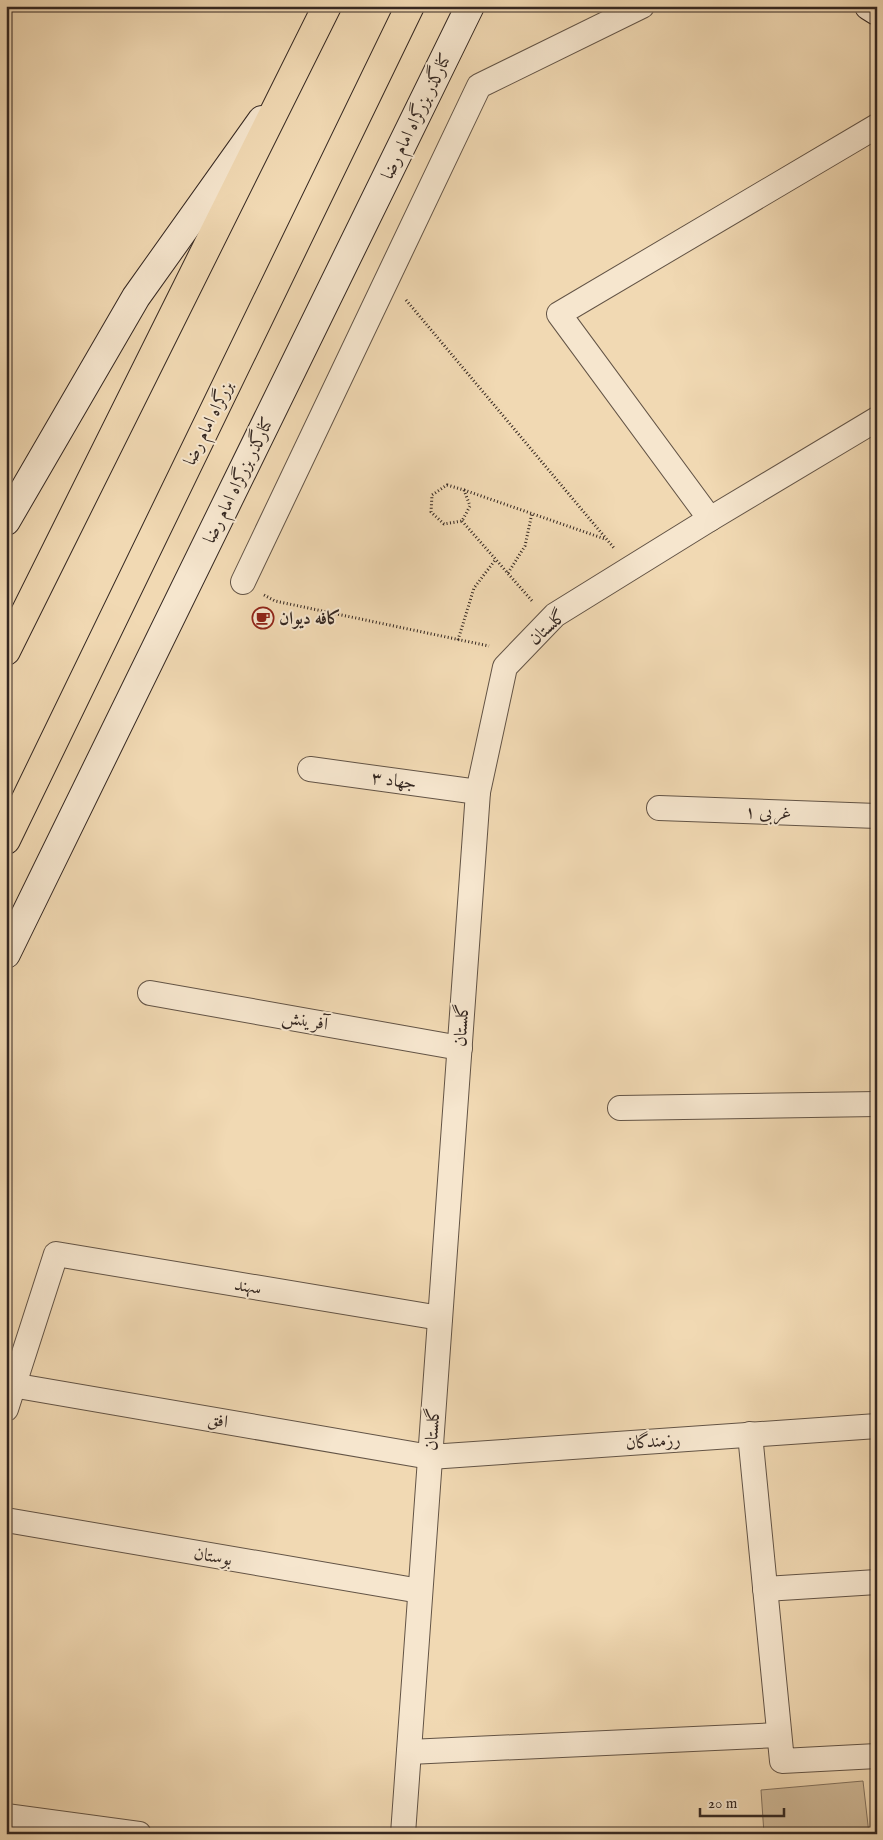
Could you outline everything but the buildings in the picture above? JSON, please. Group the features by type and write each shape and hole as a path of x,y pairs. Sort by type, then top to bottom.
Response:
{"highway":[{"path":"6,650 327,6"},
{"name":"بزرگراه امام رضا","path":"6,840 410,6"}],"main road":[{"name":"کنارگذر بزرگراه امام رضا","path":"6,954 470,6"},
{"path":"869,6 877,11"},
{"path":"6,521 136,297 296,71"}],"street":[{"path":"243,582 479,86 642,6"},
{"path":"710,519 558,314 877,126"},
{"name":"گلستان","path":"403,1834 478,792 505,667 550,621 710,519 877,419"},
{"name":"جهاد ۳","path":"310,769 478,792"},
{"name":"غربی ۱","path":"659,808 877,816"},
{"name":"آفرینش","path":"150,993 460,1048"},
{"path":"620,1108 877,1104"},
{"name":"سهند","path":"10,1384 56,1254 440,1318"},
{"path":"6,1410 10,1384"},
{"name":"افق","path":"10,1384 430,1457"},
{"name":"رزمندگان","path":"430,1457 877,1426"},
{"path":"750,1434 782,1761 877,1756"},
{"name":"بوستان","path":"6,1520 420,1591"},
{"path":"765,1589 877,1582"},
{"path":"409,1752 778,1735"},
{"path":"6,1816 139,1834"}],"path":[{"path":"388,279 631,568"},
{"path":"462,521 444,524 431,512 432,495 447,485 606,539"},
{"path":"462,521 470,506 464,490"},
{"path":"508,573 525,546 532,513"},
{"path":"462,521 550,621"},
{"path":"458,640 474,588 496,560"},
{"path":"243,582 275,602 519,653"}],"shaded area":[{"path":"863,1781 869,1834 764,1834 761,1790"}],"place":[{"name":"کافه دیوان","path":"263,618"}]}
